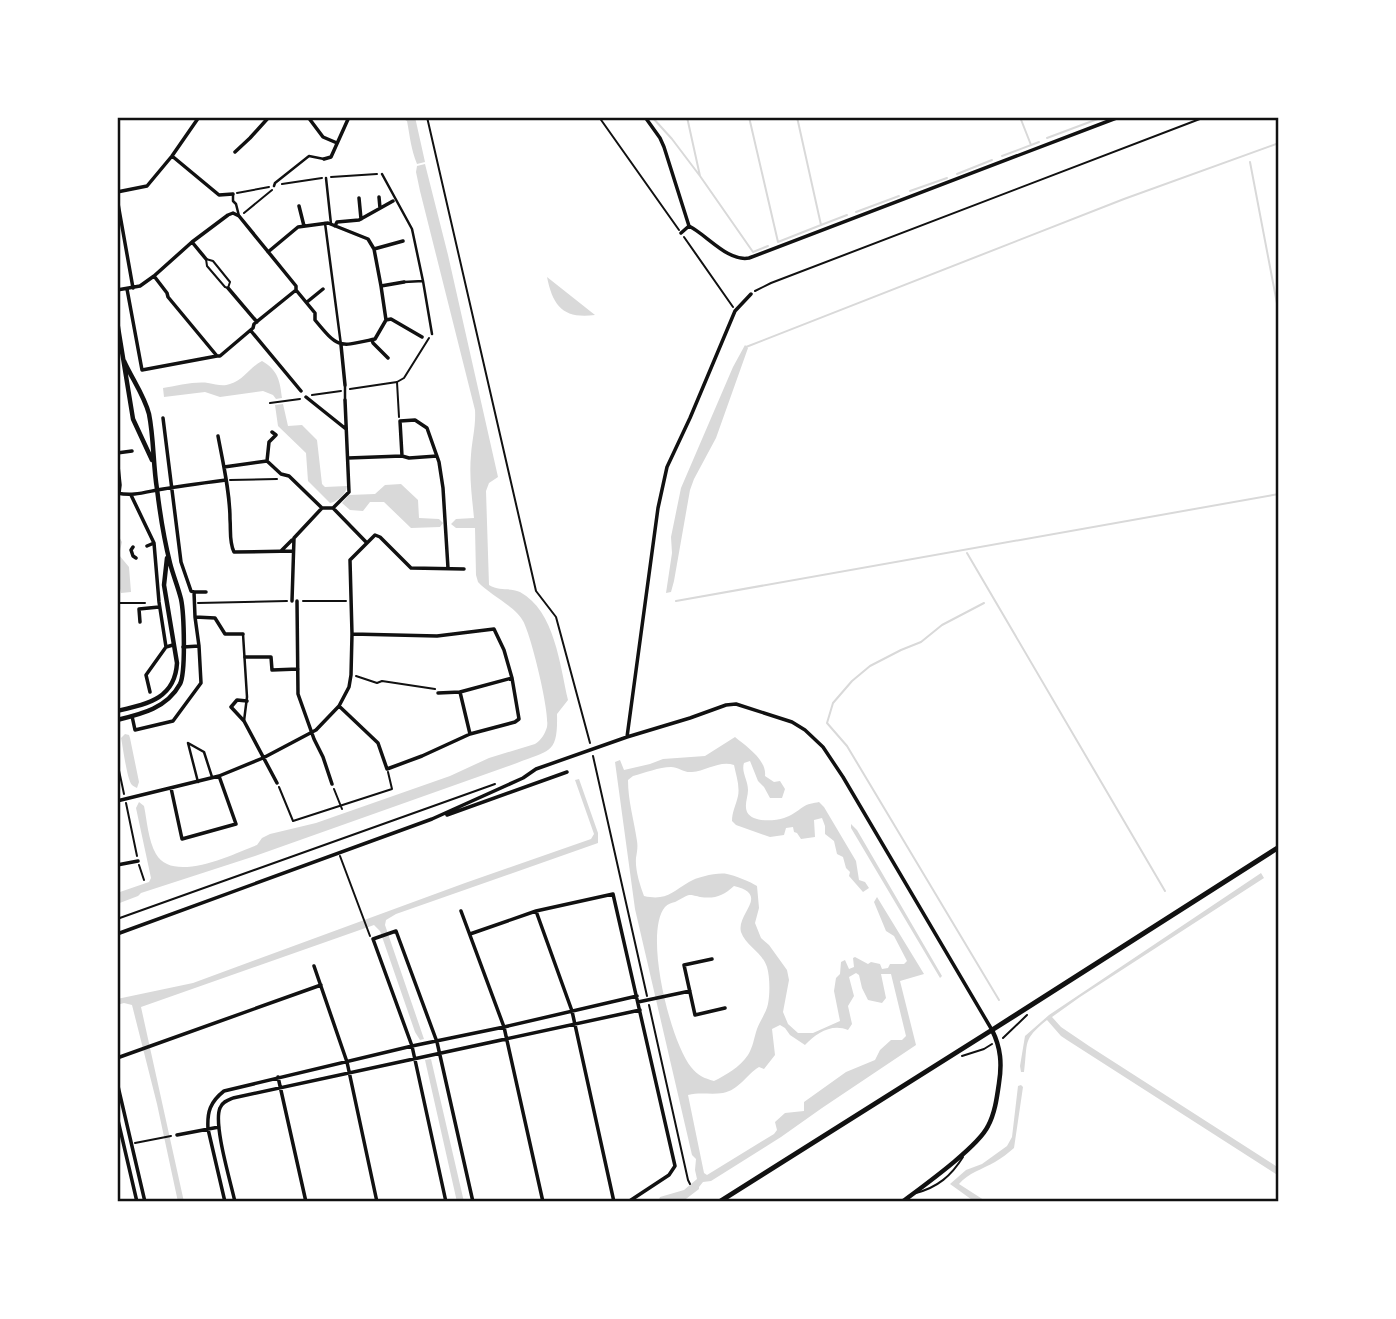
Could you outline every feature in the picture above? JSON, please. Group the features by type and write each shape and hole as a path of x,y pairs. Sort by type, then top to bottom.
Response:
{"main road":[{"path":"719,1202 1279,847"}],"street":[{"path":"117,192 147,187 200,117"},
{"path":"234,152 269,117"},
{"path":"308,117 323,137 337,143"},
{"path":"274,186 309,156 324,159 331,157 349,117"},
{"path":"645,117 660,138 689,226 741,259 1119,117"},
{"path":"172,156 219,195 233,194 239,216"},
{"path":"382,174 412,229 432,334"},
{"path":"325,176 333,225"},
{"path":"379,197 380,208"},
{"path":"117,198 133,288"},
{"path":"359,198 361,219"},
{"path":"333,225 361,219 395,201"},
{"path":"299,206 304,226"},
{"path":"117,290 140,286 192,242 233,213 239,216 268,252 296,286 296,290 315,313 315,320 332,341 341,345 375,339 386,320 374,249 368,239 325,223 298,227 268,252"},
{"path":"267,461 281,474 289,476 322,508 333,508 349,492 345,385 325,223"},
{"path":"681,233 689,226"},
{"path":"374,249 403,241"},
{"path":"192,242 206,259"},
{"path":"154,276 168,298 217,356"},
{"path":"381,286 424,281"},
{"path":"228,288 257,322"},
{"path":"127,289 142,370 220,356 296,290"},
{"path":"307,302 323,289"},
{"path":"627,737 665,475 735,311 751,294"},
{"path":"386,320 391,319 425,338"},
{"path":"117,321 121,361 133,419 154,464"},
{"path":"251,330 306,397 346,429"},
{"path":"372,340 388,358"},
{"path":"117,720 153,711 172,696 183,675 182,602 168,553 157,490 149,414 142,396 121,361"},
{"path":"163,418 181,562 191,591 206,592"},
{"path":"402,456 400,421 415,420 427,428 437,456 443,488 448,568"},
{"path":"267,461 269,442 276,436 272,432"},
{"path":"218,436 234,552 293,551"},
{"path":"132,451 117,455 120,485 118,493 131,495 226,480"},
{"path":"348,458 437,456"},
{"path":"224,467 267,461"},
{"path":"131,495 154,543 166,647"},
{"path":"281,551 322,508"},
{"path":"333,508 367,543"},
{"path":"117,800 219,776 263,758 313,732 339,706 349,687 351,675 350,560 375,535 411,568 464,569"},
{"path":"294,538 298,694 332,784"},
{"path":"147,546 154,543"},
{"path":"133,547 132,554 136,558"},
{"path":"132,554 138,550"},
{"path":"117,712 152,702 165,692 176,674 177,663 164,585 168,553"},
{"path":"132,716 135,730 173,721 201,683 194,592"},
{"path":"140,622 139,609 160,605"},
{"path":"195,617 215,618 225,634 243,634 247,701 244,721"},
{"path":"339,706 378,743 387,769 470,734 519,719 512,678 494,629 437,636 352,634"},
{"path":"150,692 146,675 166,647 173,645"},
{"path":"183,647 198,646"},
{"path":"245,657 271,657 271,670 298,670"},
{"path":"438,693 460,692 512,678"},
{"path":"460,692 470,734"},
{"path":"247,701 237,700 231,707 244,721 277,783"},
{"path":"432,819 523,778 536,769 726,705 736,704 792,722 815,737 832,758 998,1041 1002,1064 988,1128 968,1149 902,1202"},
{"path":"198,782 188,743 204,752 212,778"},
{"path":"117,934 567,772"},
{"path":"171,788 182,839 236,824 219,776"},
{"path":"117,865 138,861"},
{"path":"470,934 536,911 613,894 675,1166 669,1175 628,1202"},
{"path":"461,911 504,1027 543,1202"},
{"path":"536,911 572,1011 614,1202"},
{"path":"446,1202 412,1046 373,939 396,931 437,1042 473,1202"},
{"path":"712,959 684,965 695,1015 725,1008"},
{"path":"314,966 347,1062 377,1202"},
{"path":"117,1058 321,985"},
{"path":"638,1002 690,991"},
{"path":"225,1202 207,1117 210,1106 224,1091 637,996"},
{"path":"235,1202 219,1127 220,1108 233,1098 640,1010"},
{"path":"278,1077 306,1202"},
{"path":"117,1082 145,1202"},
{"path":"117,1116 136,1202"},
{"path":"174,1135 219,1127"}],"lane":[{"path":"912,1194 942,1183 968,1149"}],"path":[{"path":"427,117 536,591 556,617 592,750 690,1184"},
{"path":"598,117 735,311"},
{"path":"751,294 771,283 1205,117"},
{"path":"233,194 325,176 382,174"},
{"path":"239,216 274,186"},
{"path":"206,259 213,261 230,282 228,288 207,266 206,259"},
{"path":"270,403 397,382 404,378 425,338 432,334"},
{"path":"397,382 400,421"},
{"path":"226,480 289,476"},
{"path":"194,603 351,601"},
{"path":"117,603 160,605"},
{"path":"351,675 377,684 382,681 406,684 437,690 438,693"},
{"path":"117,761 144,880"},
{"path":"277,783 293,821 342,808 392,789 387,769"},
{"path":"117,919 504,782"},
{"path":"332,784 342,808"},
{"path":"339,853 367,930"},
{"path":"132,1144 174,1135"}],"shaded area":[{"path":"400,117 415,117 425,162 417,164 407,121"},
{"path":"425,164 498,477 489,483 486,491 489,585 520,592 532,601 548,626 559,656 568,700 557,714 556,737 550,749 517,763 255,856 141,893 117,904 117,893 149,882 151,878 136,808 139,802 144,806 149,836 156,854 164,863 189,867 219,860 257,845 262,838 270,834 316,823 450,776 489,758 535,744 546,730 543,691 531,641 523,621 515,611 478,582 475,528 456,528 451,524 456,519 474,518 470,471 475,410 416,172 417,166"},
{"path":"547,277 595,315 575,315 562,309 553,296"},
{"path":"745,345 748,348 716,438 690,490 674,581 671,592 666,593 672,553 671,537 681,488"},
{"path":"262,361 272,368 277,376 282,398 276,399 263,391 220,397 205,392 164,397 163,388 198,383 230,384"},
{"path":"283,404 288,426 302,425 317,440 322,484 325,487 347,486 336,501 330,503 308,481 306,453 278,426 275,405"},
{"path":"401,484 418,500 419,518 439,519 443,523 440,527 411,528 384,502 370,502 363,511 350,510 342,503 349,495 375,494 385,485"},
{"path":"117,533 122,542 119,555 129,567 131,592 121,593 117,575"},
{"path":"125,734 130,738 139,782 137,788 130,782 127,770 121,738"},
{"path":"735,737 763,764 765,776 774,782 780,781 785,789 782,798 770,798 758,781 750,761 744,763 748,790 746,809 754,818 780,819 806,805 819,802 856,861 859,880 865,882 869,888 863,892 849,876 850,872 843,857 837,854 834,841 825,834 822,818 814,820 815,837 801,839 793,827 786,828 784,835 770,837 736,825 732,821 738,796 738,781 734,765 724,764 692,772 674,767 662,768 633,776 628,780 637,843 636,867 644,896 663,896 693,880 718,874 734,876 757,886 759,908 755,923 761,938 787,970 789,980 783,1012 788,1024 798,1033 813,1033 840,1021 834,991 841,962 845,960 849,969 854,967 855,957 868,964 880,964 882,969 888,968 890,964 904,964 907,961 894,936 886,931 874,902 877,897 924,974 900,981 916,1045 781,1137 711,1181 703,1182 699,1189 682,1202 658,1202 660,1197 684,1190 697,1179 696,1159 692,1155 635,909 615,762 620,760 624,770 663,759 705,756","holes":["734,886 750,894 750,905 743,918 741,932 767,967 769,1000 748,1055 737,1067 714,1081 694,1070 675,1036 658,963 659,920 667,905 689,895 714,897","856,973 868,1000 882,1003 886,998 881,974 891,974 906,1036 902,1040 891,1040 880,1050 875,1060 846,1072 804,1102 804,1111 785,1113 775,1122 777,1130 774,1134 707,1175 704,1173 688,1095 729,1091 759,1067 764,1069 775,1055 772,1029 780,1025 805,1045 825,1030 848,1030 852,1024 848,1006 854,996 849,977"]},
{"path":"579,779 598,833 598,843 396,914 386,920 385,925 424,1039 420,1040 415,1032 380,931 374,925 141,1007 184,1202 178,1202 132,1005 117,1005 117,999 193,983 591,839 594,834 575,780"},
{"path":"851,824 942,976 940,978 851,828"},
{"path":"1261,873 1264,878 1052,1017 1061,1027 1089,1046 1279,1168 1279,1176 1061,1036 1047,1020 1030,1037 1024,1072 1021,1072 1025,1036 1049,1015"},
{"path":"431,1059 464,1202 457,1202 425,1060"},
{"path":"1018,1086 1023,1087 1014,1148 959,1184 987,1202 975,1202 950,1184 966,1170 982,1164 1007,1146 1012,1137"}],"waterway":[{"path":"652,117 700,176"},
{"path":"687,117 700,176 753,252 768,246"},
{"path":"749,117 778,242 821,225"},
{"path":"797,117 821,225 847,215"},
{"path":"1020,117 1031,145"},
{"path":"1047,138 1103,117"},
{"path":"1002,156 1039,142"},
{"path":"746,347 1124,199 1279,143"},
{"path":"957,174 992,160"},
{"path":"1250,162 1279,314"},
{"path":"910,191 947,178"},
{"path":"856,212 899,196"},
{"path":"676,601 1279,494"},
{"path":"967,553 1165,891"},
{"path":"984,603 942,625 921,642 870,666 852,681 833,703 827,723 847,746 999,1000"}]}
